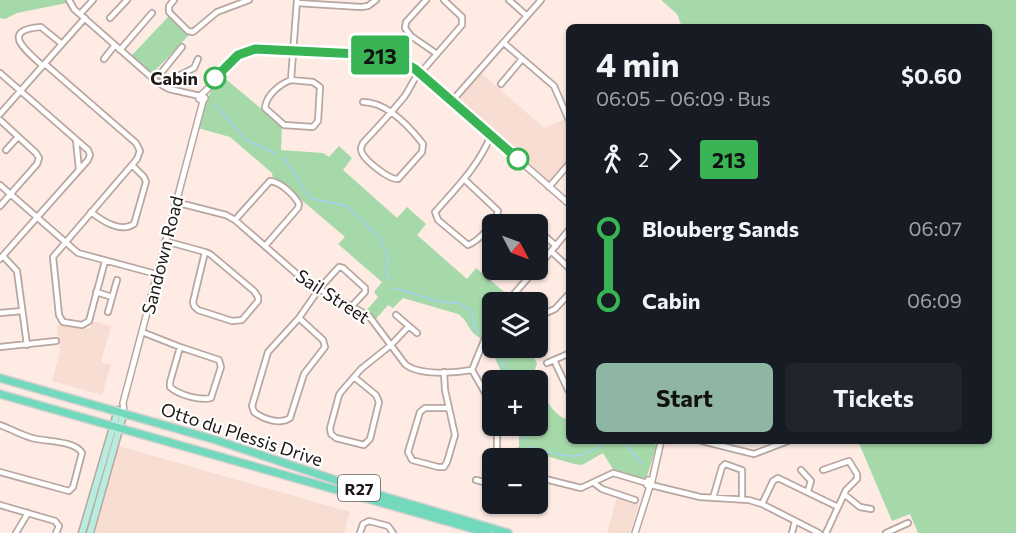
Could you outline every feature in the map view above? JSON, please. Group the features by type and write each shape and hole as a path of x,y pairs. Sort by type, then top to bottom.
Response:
{"main road":[{"name":"Otto du Plessis Drive","path":"0,378 226,443 386,497 508,533"},
{"name":"Otto du Plessis Drive","path":"0,394 488,533"},
{"name":"Sandown Road","path":"90,533 121,411"},
{"name":"Sandown Road","path":"82,533 117,426"}],"street":[{"path":"69,0 80,14 158,83 201,97 215,78 242,53 259,48 386,56 406,63 566,201"},
{"path":"80,14 93,0"},
{"path":"110,18 127,0"},
{"path":"174,0 169,6 169,12 188,31 193,32 209,18 226,8 249,0"},
{"path":"291,80 297,2 338,3 366,7 376,0"},
{"path":"426,0 406,22 405,30 437,54"},
{"path":"363,102 376,103 390,112 418,138 424,148 399,178 394,180 387,177 365,157 361,149 363,143 390,112 403,98 419,72 463,22 461,16 444,0"},
{"path":"509,0 527,16"},
{"path":"452,101 541,0"},
{"path":"104,59 152,13"},
{"path":"0,114 85,18"},
{"path":"62,44 41,27 24,30 17,38 18,44 136,143 140,154 52,260 59,315 65,323 82,325 87,323 105,261"},
{"path":"504,43 554,86 566,111"},
{"path":"174,83 163,78 161,73 182,47"},
{"path":"172,89 178,76 194,68 198,59"},
{"path":"501,84 522,59"},
{"path":"0,73 88,150 90,155 2,258 17,271 27,345"},
{"path":"291,80 313,82 320,87 318,121 313,127 286,126 266,110 265,105 268,99 281,85 291,80"},
{"name":"Sandown Road","path":"121,411 175,202 188,165 201,97"},
{"path":"0,120 38,154 39,160 0,206"},
{"path":"464,178 495,206 498,212 497,217 474,242 468,245 438,220 435,214 464,178 482,156 491,135"},
{"path":"6,150 18,137"},
{"path":"76,140 79,170"},
{"path":"91,212 107,223 125,227 134,224 146,182 132,165"},
{"path":"549,187 566,167"},
{"path":"235,220 270,181 278,182 299,204 265,246"},
{"path":"0,185 80,254 156,274"},
{"name":"Sail Street","path":"175,202 226,215 235,220 304,280 369,316 405,364 413,370 422,372 472,370"},
{"path":"548,255 566,234"},
{"path":"548,239 556,246"},
{"path":"165,242 205,252 213,256 257,294 258,301 242,320 232,321 198,310 194,306 205,252"},
{"path":"551,251 566,265"},
{"path":"299,318 323,340 325,347 304,374 290,418 282,422 263,417 254,412 252,406 266,356 299,318 337,268 342,267 365,288 352,306"},
{"path":"108,312 117,280"},
{"path":"516,292 527,280"},
{"path":"96,292 112,297"},
{"path":"548,312 555,309 566,297"},
{"path":"0,313 22,311"},
{"path":"396,315 417,333"},
{"path":"354,376 376,395 380,404 370,439 362,445 334,437 330,431 340,393 354,376 368,362 391,345 408,326"},
{"path":"142,332 180,347 215,357 221,362 211,398 200,399 171,389 170,382 180,347"},
{"path":"0,348 56,341"},
{"path":"482,346 472,370 482,388"},
{"path":"547,363 566,355"},
{"path":"554,360 566,386"},
{"path":"444,372 448,408 455,435 446,464 438,467 412,459 408,452 421,411 425,408 448,408"},
{"path":"0,425 34,438 76,447 82,453 73,487 69,491 0,472"},
{"path":"635,533 660,444"},
{"path":"720,444 754,454 780,444"},
{"path":"823,470 846,461 851,462 857,478 844,494 826,533"},
{"path":"713,498 722,466 725,464 742,470 742,499"},
{"path":"801,470 811,481 808,491"},
{"path":"548,480 578,488 613,473 713,498 742,499 762,504 819,533"},
{"path":"762,504 776,478 838,507"},
{"path":"476,480 482,482"},
{"path":"594,483 602,489 635,500"},
{"path":"844,494 856,505 871,509"},
{"path":"0,505 55,521 59,526 56,533"},
{"path":"16,533 28,513"},
{"path":"360,533 363,524 369,520 388,526 393,533"},
{"path":"792,533 795,521"},
{"path":"886,533 908,523"}],"shaded area":[{"path":"479,71 544,128 566,119 566,166 549,186 452,101"},
{"path":"92,321 111,326 101,362 111,365 102,395 52,381 60,352 57,325 90,329"},
{"path":"119,446 350,512 344,533 95,533"},
{"path":"617,497 639,503 630,533 607,533"}],"green space":[{"path":"0,0 66,0 67,3 17,13 5,19 0,18"},
{"path":"661,0 1016,0 1016,533 918,533 910,514 892,521 859,444 992,444 992,24 681,24 677,14"},
{"path":"169,16 189,34 152,74 131,56"},
{"path":"222,76 282,126 281,150 323,153 329,157 339,146 352,158 343,170 397,218 407,207 426,224 417,235 467,279 476,268 482,273 482,280 490,280 504,292 482,292 482,339 474,334 458,314 403,298 393,308 388,305 375,320 366,311 378,297 374,292 382,282 338,244 345,237 278,180 273,179 272,173 230,137 198,128 213,88"},
{"path":"495,358 534,358 537,364 535,370 500,370"},
{"path":"548,402 561,417 566,419 566,444 657,445 647,476 642,479 614,471 603,453 582,465 548,456 548,448 516,448 519,447 519,436 548,436"}],"waterway":[{"path":"215,104 245,139 276,154"},
{"path":"283,157 305,192 313,199 347,206 378,236 387,252 386,273 389,280"},
{"path":"394,288 440,302 459,303 471,311 475,328 479,333"},
{"path":"499,358 506,370"},
{"path":"524,436 525,440"},
{"path":"530,447 561,455 578,456 602,444"},
{"path":"625,444 642,464"}],"bus line":[{"name":"213","path":"215,78 238,55 259,48 391,57 415,69 518,159"}],"place":[{"name":"Cabin","path":"215,78"}]}
